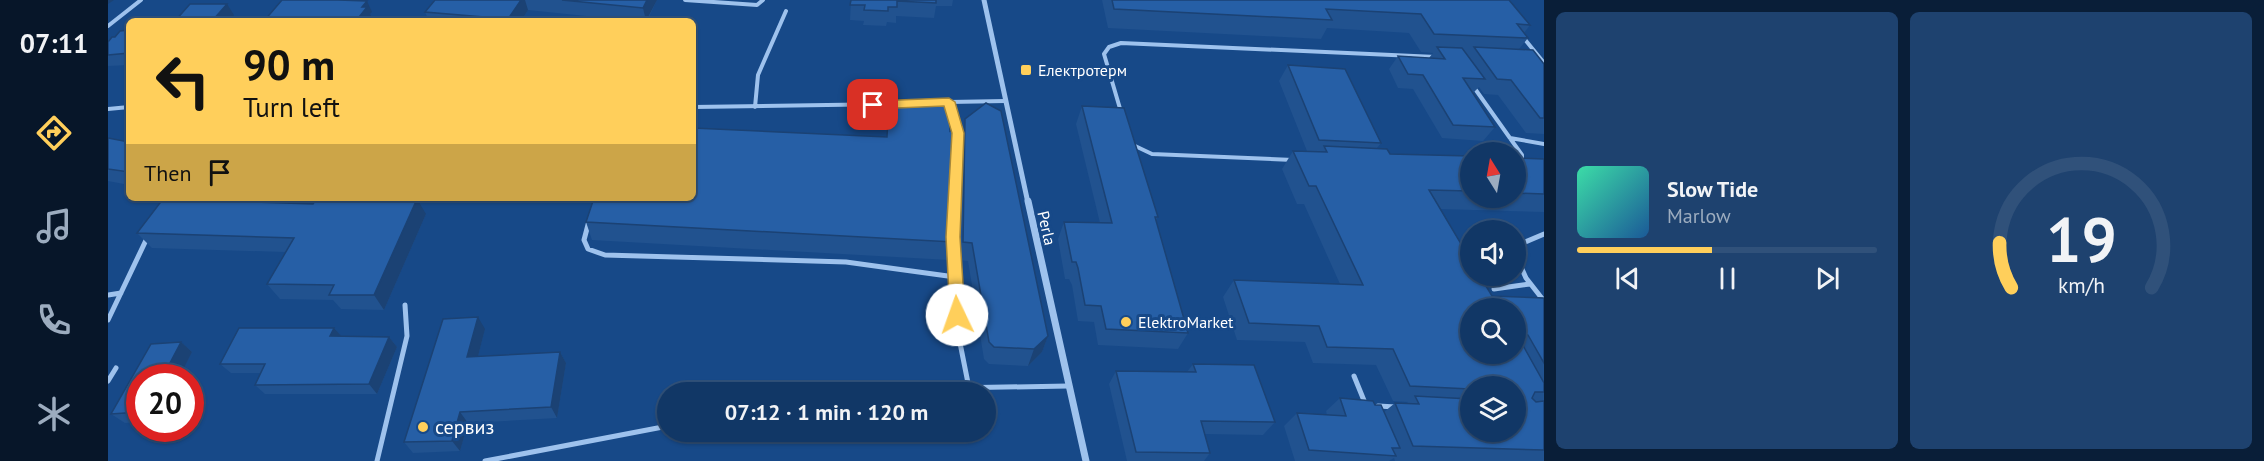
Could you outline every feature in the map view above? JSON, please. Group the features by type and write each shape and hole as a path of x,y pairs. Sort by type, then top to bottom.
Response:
{"street":[{"name":"Perla","path":"984,0 1086,461"}],"lane":[{"path":"108,26 141,0"},
{"path":"685,0 757,5 763,0"},
{"path":"755,107 758,75 786,11"},
{"path":"1520,34 1544,63"},
{"path":"1121,114 1105,58 1106,51 1114,45 1441,57"},
{"path":"1532,62 1544,63"},
{"path":"1472,84 1512,142"},
{"path":"938,102 1005,101"},
{"path":"949,102 958,133 953,237 958,333 968,382"},
{"path":"696,107 894,104"},
{"path":"108,109 126,107"},
{"path":"1510,138 1544,144"},
{"path":"1130,141 1138,150 1152,154 1303,160"},
{"path":"589,219 584,240 588,249 605,255 846,261 955,277"},
{"path":"108,320 151,230"},
{"path":"1544,234 1523,243 1517,258 1530,284 1544,300"},
{"path":"1494,289 1530,284"},
{"path":"108,295 121,293"},
{"path":"377,461 407,336 405,305"},
{"path":"108,381 116,368"},
{"path":"1354,376 1370,414"},
{"path":"996,387 1068,386"},
{"path":"1366,405 1401,407"},
{"path":"485,461 657,428"}],"building":[{"path":"282,0 367,1 362,7 367,7 358,18 267,18"},
{"path":"435,0 521,0 509,18 425,12"},
{"path":"562,0 647,0 643,8"},
{"path":"851,0 936,0 936,3 897,1 897,7 888,7 888,11 864,10 865,5 850,5"},
{"path":"1112,0 1509,0 1530,25 1517,24 1528,38 1434,34 1421,14 1326,9 1332,20 1114,9"},
{"path":"190,4 227,4 215,18 178,18"},
{"path":"126,30 126,53 108,55 108,42 120,31"},
{"path":"1437,47 1462,48 1485,79 1463,78 1495,127 1453,125 1423,75 1408,74 1398,56 1445,59"},
{"path":"1474,47 1533,50 1544,64 1544,118 1540,118 1511,80 1497,79"},
{"path":"1288,65 1345,69 1381,143 1319,140"},
{"path":"889,99 949,101 950,131 957,126 951,219 953,242 586,222 593,201 696,201 696,128 887,137"},
{"path":"986,103 1001,111 1048,336 1034,349 994,347 989,342 972,243 963,242 965,119"},
{"path":"1082,106 1124,108 1158,217 1155,217 1188,333 1106,329 1101,306 1085,305 1078,268 1076,262 1072,262 1064,222 1112,223"},
{"path":"108,138 126,141 126,172 108,169"},
{"path":"1324,146 1387,149 1390,154 1460,156 1460,191 1429,190 1460,242 1460,286 1486,286 1492,296 1544,298 1544,363 1526,334 1526,298 1460,298 1460,364 1526,364 1526,351 1544,383 1544,392 1535,392 1532,398 1536,402 1544,401 1544,450 1413,446 1395,403 1419,404 1415,396 1460,398 1460,442 1526,442 1526,376 1460,376 1460,388 1410,386 1393,349 1327,347 1319,326 1249,323 1234,280 1363,285 1316,186 1309,186 1293,151 1327,152"},
{"path":"1526,158 1544,159 1544,194 1526,193"},
{"path":"161,201 313,204 315,201 416,201 374,295 329,295 334,285 267,284 294,238 137,233"},
{"path":"478,317 467,357 560,352 551,407 460,412 452,441 404,442 443,319"},
{"path":"239,328 334,328 330,336 389,337 369,384 255,385 265,364 220,364"},
{"path":"181,342 169,364 140,364 151,344"},
{"path":"1193,364 1254,365 1275,422 1201,421 1210,453 1136,452 1116,371 1196,372"},
{"path":"126,388 126,413 111,414"},
{"path":"1340,398 1373,401 1375,405 1381,405 1400,448 1392,448 1396,456 1309,450 1297,413 1346,416"}],"place":[{"name":"Електротерм","path":"1026,70"},
{"name":"ElektroMarket","path":"1126,322"},
{"name":"сервиз","path":"423,427"}],"route":[{"path":"873,105 949,102 958,133 953,237 957,315"}]}
